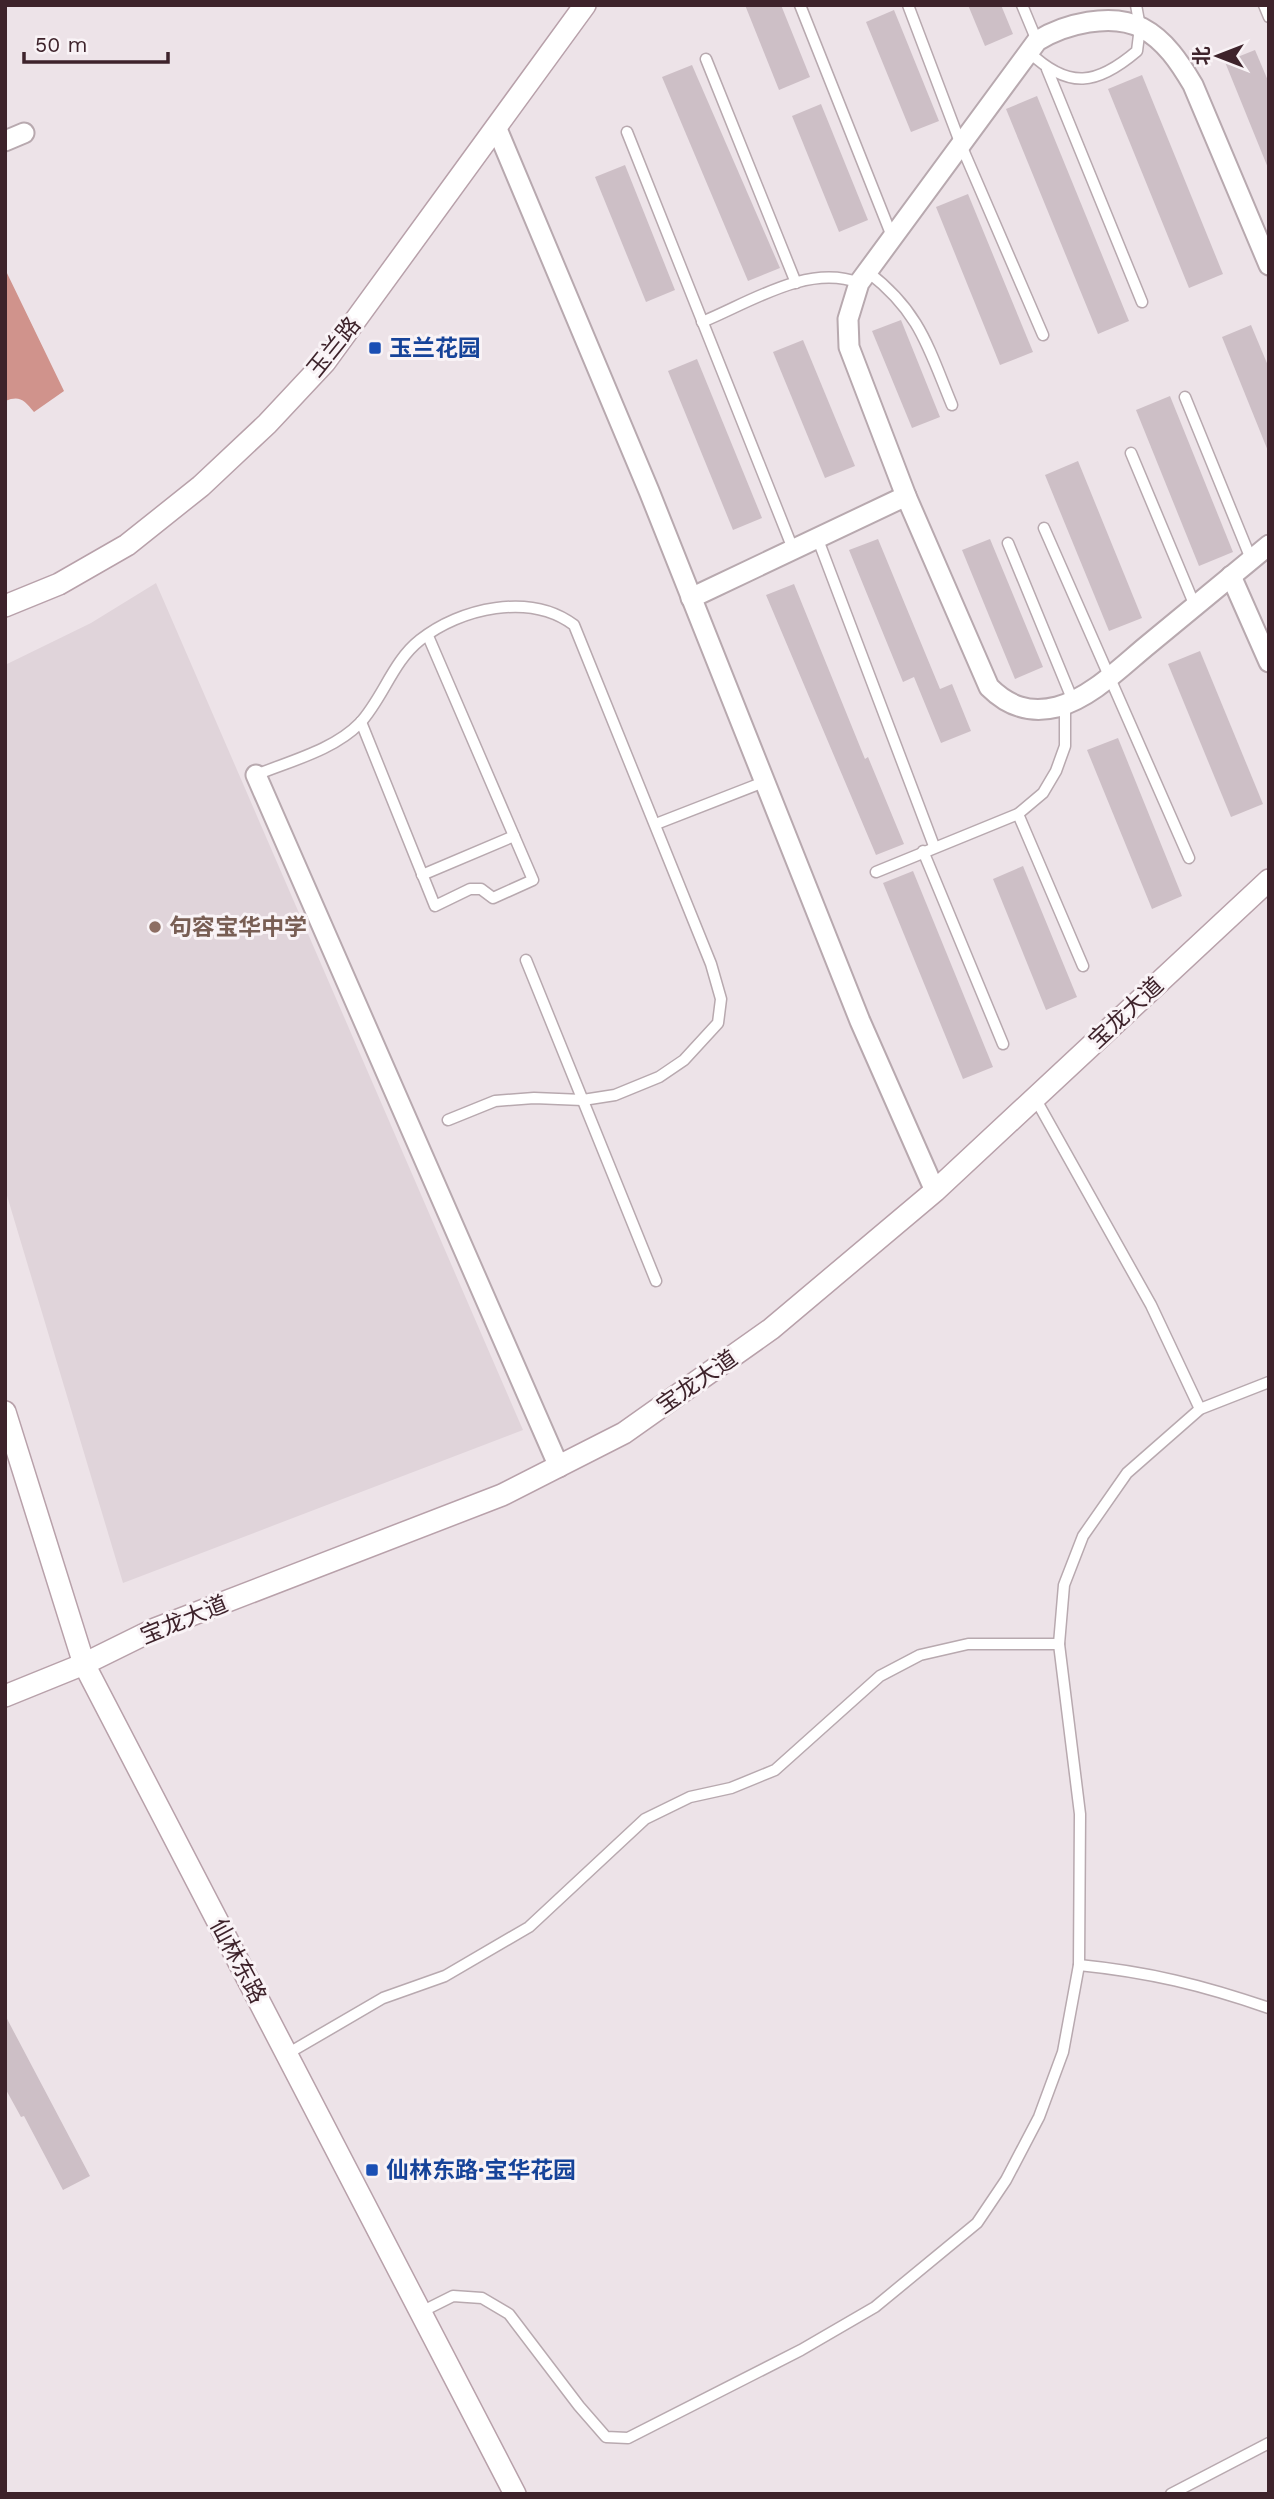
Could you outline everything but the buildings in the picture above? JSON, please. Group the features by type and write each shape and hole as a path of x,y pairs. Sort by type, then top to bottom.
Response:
{"street":[{"name":"玉兰路","path":"5,606 59,584 127,545 201,486 267,424 325,362 585,5"},
{"path":"1269,265 1193,85 1179,61 1157,38 1140,27 1121,23 1086,23 1054,30 1033,47 863,278 848,319 849,346 906,496 989,687 1006,704 1031,709 1069,703 1109,676 1269,544"},
{"path":"497,129 580,323 860,1021 935,1191"},
{"path":"5,141 24,134"},
{"path":"691,598 906,496"},
{"path":"1231,576 1269,662"},
{"path":"256,775 559,1466"},
{"name":"宝龙大道","path":"5,1696 83,1664 155,1629 502,1495 624,1433 771,1329 935,1191 1269,880"},
{"name":"仙林东路","path":"5,1412 83,1664 515,2494"}],"lane":[{"path":"800,5 893,240"},
{"path":"908,5 961,145 1043,335"},
{"path":"1022,5 1033,47 1047,69 1142,302"},
{"path":"1047,69 1059,75 1101,77 1137,51 1140,27 1136,5"},
{"path":"1264,5 1269,17"},
{"path":"706,59 796,283"},
{"path":"627,132 793,549"},
{"path":"702,322 796,283 828,277 863,278 909,310 920,327 952,405"},
{"path":"1185,397 1251,559"},
{"path":"1131,453 1195,606"},
{"path":"1044,528 1189,858"},
{"path":"817,537 934,846"},
{"path":"876,872 934,846 1018,814 1043,793 1056,771 1065,746 1069,703 1008,543"},
{"path":"256,775 337,741 361,722 404,658 428,636 484,609 543,610 561,615 574,625 711,964 721,999 718,1023 684,1060 659,1077 615,1095 583,1100 534,1098 495,1101 448,1120"},
{"path":"361,722 435,906 470,889 481,889 493,898 533,880 428,636"},
{"path":"656,824 764,782"},
{"path":"1018,814 1083,966"},
{"path":"422,874 514,836"},
{"path":"923,851 1003,1044"},
{"path":"526,960 656,1281"},
{"path":"1035,1098 1151,1305 1200,1409"},
{"path":"421,2312 453,2296 482,2298 509,2314 606,2437 628,2438 801,2350 875,2306 977,2222 1006,2180 1039,2117 1063,2052 1079,1965 1080,1814 1059,1644 1064,1585 1083,1536 1127,1473 1200,1409 1269,1382"},
{"path":"287,2054 383,1998 445,1976 529,1927 645,1819 690,1797 731,1788 775,1770 880,1676 920,1655 968,1644 1059,1644"},
{"path":"1079,1965 1136,1970 1192,1982 1269,2008"},
{"path":"1171,2494 1269,2443"}],"shaded area":[{"path":"5,269 64,391 34,412 21,400 14,398 5,401"},
{"name":"句容宝华中学","path":"156,583 523,1430 123,1583 5,1189 5,665 91,623"}],"place":[{"name":"玉兰花园","path":"375,348"},
{"name":"句容宝华中学","path":"155,927"},
{"name":"仙林东路·宝华花园","path":"372,2170"}]}
